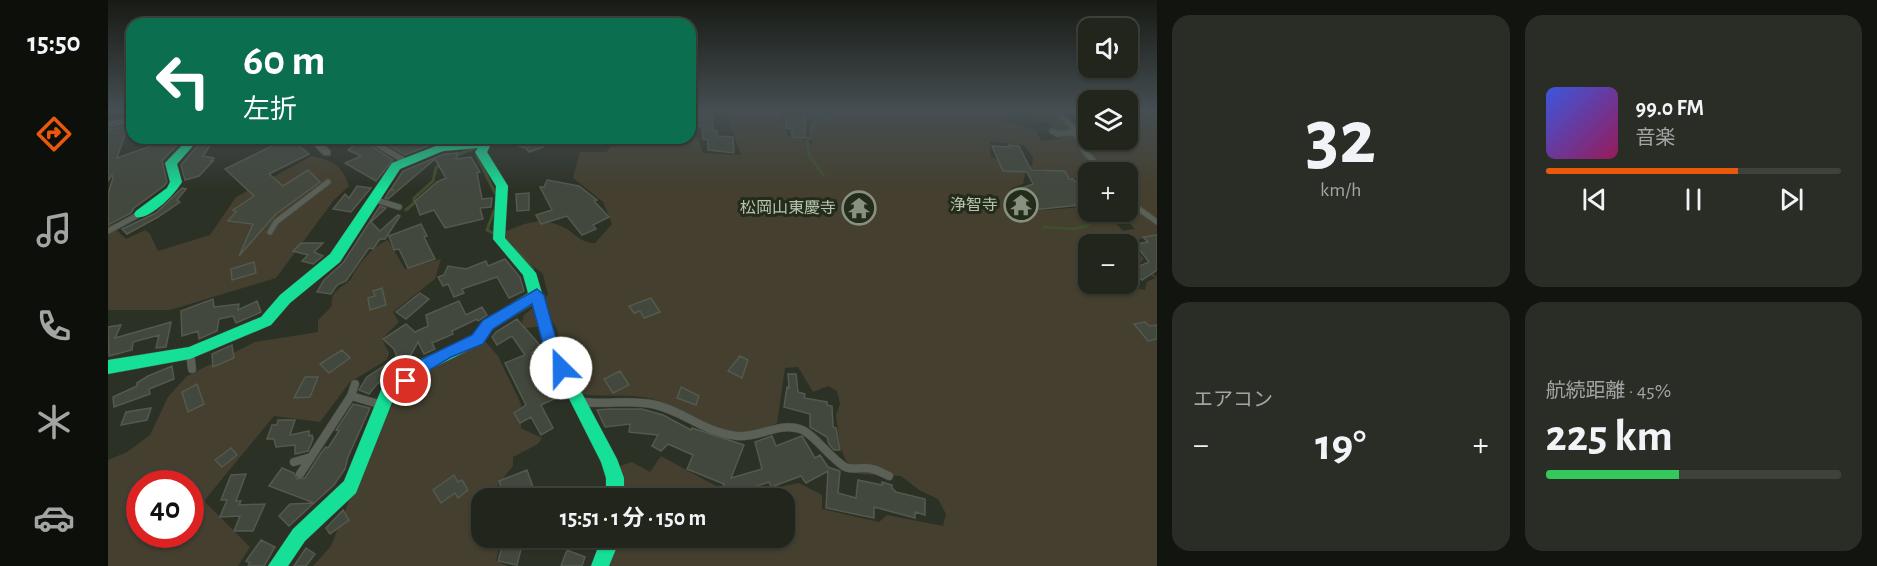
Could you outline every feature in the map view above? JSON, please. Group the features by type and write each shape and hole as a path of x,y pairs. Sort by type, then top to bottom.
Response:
{"street":[{"path":"140,214 171,191 176,182 171,163 189,144"},
{"path":"318,144 327,153"},
{"path":"108,367 190,353 254,327 272,316 285,298 335,258 355,226 376,200 396,166 434,144"},
{"path":"484,144 481,149 482,157 498,178 503,191 499,239 529,273 552,351 609,459 615,478 615,488"},
{"path":"277,566 299,535 350,487 387,395 426,364 478,339 488,325 537,295"},
{"path":"600,566 606,548"}],"lane":[{"path":"1077,136 1084,151 1094,162"},
{"path":"376,144 405,161"},
{"path":"270,232 276,222 328,182"},
{"path":"376,200 399,207"},
{"path":"1138,208 1157,222"},
{"path":"108,231 140,214"},
{"path":"190,353 192,369"},
{"path":"300,474 351,396 355,384"},
{"path":"351,396 383,405"},
{"path":"579,402 602,404 624,400 658,405 713,432 740,436 760,435 783,426 802,429 833,460 849,469 872,468 889,476"},
{"path":"294,462 311,457"}],"shaded area":[{"path":"697,136 703,153 741,155 734,136 791,136 801,138 812,145 812,136 1039,136 1041,141 1061,139 1059,136 1078,136 1078,150 1138,150 1138,136 1157,136 1157,235 1138,240 1138,234 1078,234 1078,294 1138,294 1138,289 1145,290 1147,282 1155,278 1138,267 1138,252 1144,259 1140,263 1157,277 1157,566 609,566 614,548 795,548 795,488 782,488 799,483 822,495 822,509 879,522 887,515 943,526 946,514 938,499 919,490 901,476 860,474 846,461 840,446 836,415 840,404 837,391 828,386 813,392 798,367 785,368 777,423 757,430 726,431 712,427 656,400 582,394 560,353 557,329 551,319 537,327 525,328 522,322 524,315 548,295 543,274 507,245 505,232 526,224 546,222 566,228 581,239 595,243 612,224 603,202 573,178 580,152 606,152 614,144 696,144","holes":["990,142 1024,145 1033,157 1032,166 1020,168 991,157","1078,162 1138,162 1138,222 1128,222 1135,229 1123,231 1115,222 1078,222 1078,207 1018,212 1006,196 1012,188 1023,184 1026,169 1043,169 1054,180 1078,178"]},
{"path":"312,156 336,165 349,186 334,200 276,278 170,310 108,310 108,222 126,239 145,230 150,234 158,251 210,235 236,197"},
{"path":"388,240 405,269 441,259 435,279 393,312 399,322 382,339 389,353 387,360 350,382 320,422 274,416 204,501 250,547 238,566 108,566 108,460 127,452 150,435 168,397 187,376 255,342 318,332 318,320 332,306 334,294 351,279 368,254"},
{"path":"485,341 498,356 521,404 521,428 542,438 538,444 513,457 513,466 497,488 471,488 471,548 499,548 496,561 508,566 313,566 331,546 367,456 399,391 428,367"},
{"path":"661,456 720,488 619,488 620,466 632,462 650,472"}],"building":[{"path":"108,136 124,136 117,158 151,146 151,144 178,144 162,161 167,182 164,186 134,208 131,213 108,225 108,194 112,175 108,181"},
{"path":"703,136 733,137 734,153 708,150 708,140 703,139"},
{"path":"199,144 211,144 203,156 214,158 211,161 213,161 199,176 185,180 181,165"},
{"path":"297,144 309,154 269,174 283,186 308,170 320,182 276,214 239,256 253,224 228,221 236,212 233,210 254,196 225,169 274,145"},
{"path":"356,144 370,144 393,160 376,181 345,163 361,156 348,150"},
{"path":"386,144 431,145 405,155"},
{"path":"541,144 543,147 529,152 526,148 516,145"},
{"path":"1009,145 1019,146 1031,170 1065,171 1069,179 1073,179 1078,184 1078,205 1013,212 1005,202 1026,197 1017,190 1033,184 1027,172 1003,171 992,146 1010,147"},
{"path":"458,153 456,159 471,157 480,172 477,173 482,199 492,198 491,207 480,208 483,219 445,228 434,210 420,215 415,201 437,182 446,178 435,159 388,199 385,198 390,190 394,190 391,189 403,171 444,154"},
{"path":"547,180 579,186 597,200 594,201 609,217 593,225 596,229 582,235 567,216 541,224 536,215 552,210 540,187 544,187"},
{"path":"357,186 371,188 351,212 333,209 345,194 349,198"},
{"path":"182,188 186,189 177,200 180,202 127,234 122,229 156,213"},
{"path":"529,193 529,210 517,211 516,194"},
{"path":"380,206 386,208 371,222 380,231 398,215 400,216 385,239 380,239 373,249 369,248 346,281 337,285 331,294 317,292 324,280 343,263"},
{"path":"421,224 427,236 424,237 435,259 408,268 399,249 394,250 389,236"},
{"path":"1157,235 1157,270 1142,280 1138,277 1138,267 1149,262 1138,248 1138,244 1148,242 1143,237"},
{"path":"301,243 323,243 314,252 323,256 313,264 302,261 308,255 293,251"},
{"path":"505,259 520,277 524,291 509,298 497,277 462,289 464,293 454,297 448,284 443,286 438,277 444,275 448,266 466,269 486,261 488,266"},
{"path":"254,262 256,273 232,280 231,269"},
{"path":"382,288 386,305 370,310 368,298 375,296 373,291"},
{"path":"420,293 429,299 406,319 396,312"},
{"path":"651,298 660,312 644,318 640,311 634,313 629,306"},
{"path":"213,299 214,307 239,304 238,310 257,301 261,312 236,323 233,316 219,319 217,331 199,339 198,331 182,336 181,311"},
{"path":"459,301 466,315 482,307 487,315 432,343 435,349 424,354 418,342 411,355 406,357 408,364 377,384 369,394 359,390 367,377 397,357 394,349 383,339 406,324 415,332 428,326 426,315"},
{"path":"517,319 539,344 540,348 531,353 539,370 543,368 554,389 559,387 563,395 541,405 553,428 541,435 531,417 520,423 514,413 526,405 505,363 525,355 512,336 497,345 492,337"},
{"path":"171,322 166,347 156,348 159,335 133,342 132,350 109,356 108,327 121,325 115,338"},
{"path":"1145,322 1150,326 1157,325 1157,339 1148,341 1134,324"},
{"path":"232,345 234,358 213,367 212,354"},
{"path":"342,350 350,358 329,373 320,364"},
{"path":"740,356 748,360 742,378 728,371"},
{"path":"172,366 174,379 149,389 150,394 114,407 113,397 137,386 137,383 148,376"},
{"path":"620,371 629,385 613,393 604,379"},
{"path":"788,374 796,374 798,392 805,394 804,398 827,402 827,405 832,406 833,427 836,428 840,450 834,450 827,437 810,427 810,414 784,407 787,387 789,388"},
{"path":"305,377 318,377 310,397 294,398"},
{"path":"197,384 204,404 188,412 182,392"},
{"path":"681,387 699,396 696,405 677,398"},
{"path":"353,404 370,408 345,469 334,485 314,503 269,486 282,468 294,473 297,479 305,478 321,453 326,447 328,448 339,431 336,430"},
{"path":"151,408 147,420 121,425 126,412"},
{"path":"642,409 663,415 691,430 692,428 744,445 731,478 762,469 755,442 772,436 776,446 802,436 815,458 820,455 828,467 840,471 838,493 856,498 858,480 882,485 882,482 892,485 896,492 925,499 925,515 915,512 915,518 874,507 874,518 826,508 828,471 806,483 801,476 771,487 769,482 752,488 725,488 724,484 687,469 693,455 668,444 661,451 652,446 658,435 629,432 630,424 605,427 597,410"},
{"path":"278,420 295,420 290,435 309,431 309,436 312,435 313,439 308,451 295,454 295,445 276,447 274,439 267,439 272,425 277,425"},
{"path":"231,448 237,455 222,467 215,460"},
{"path":"527,470 533,487 501,488 499,481"},
{"path":"246,474 236,501 241,501 239,505 265,504 253,531 234,531 240,516 220,517 227,500 221,500 231,475"},
{"path":"454,475 458,482 462,480 468,490 458,498 455,493 441,503 433,490"},
{"path":"314,503 289,526 279,516 290,504"},
{"path":"343,510 349,520 330,534 326,528"},
{"path":"261,540 275,547 264,566 248,566 250,563 246,561"},
{"path":"306,548 315,554 306,566 294,566"},
{"path":"502,548 521,548 517,565 498,561"},
{"path":"567,550 585,557 582,566 561,566"}],"waterway":[{"path":"811,136 807,138 809,155 824,176"},
{"path":"454,156 473,149"},
{"path":"477,156 495,193"},
{"path":"406,210 414,203 414,198 433,181 436,168 441,164"},
{"path":"493,233 487,230 494,211"},
{"path":"1044,227 1073,229 1087,226 1093,222"},
{"path":"516,249 533,269"}],"traffic: fast":[{"path":"140,214 171,191 176,182 171,163 189,144"},
{"path":"108,367 190,353 266,321 285,299 335,258 396,166 441,148 484,144"},
{"path":"486,144 481,152 502,186 499,239 529,273 552,351 609,459 615,478 615,488"},
{"path":"277,566 299,535 350,487 387,395 426,364 478,339 488,325 537,295"},
{"path":"600,566 607,549"}],"place":[{"name":"浄智寺","path":"1021,205"},
{"name":"松岡山東慶寺","path":"859,208"}],"route":[{"path":"406,381 426,364 446,352 478,339 488,325 537,295 552,351 561,368"}]}
